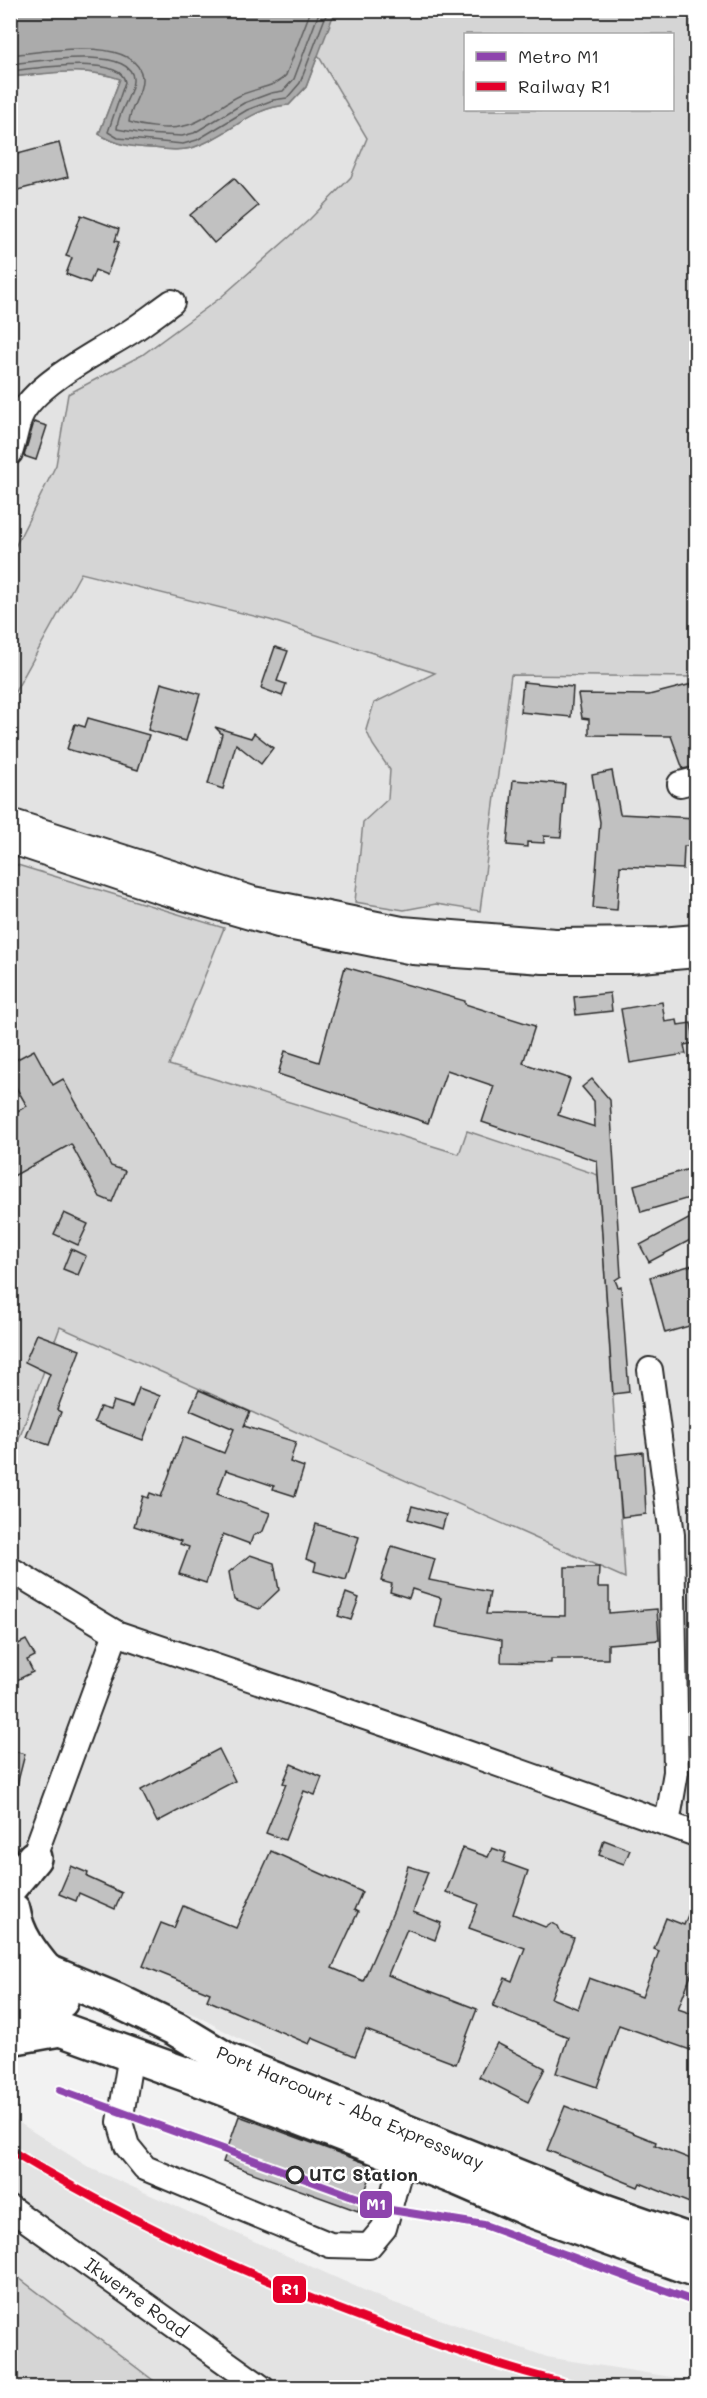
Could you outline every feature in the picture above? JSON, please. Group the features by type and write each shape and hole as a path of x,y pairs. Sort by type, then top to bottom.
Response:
{"highway":[{"path":"34,1858 11,1904 18,1931 29,1950 48,1973"},
{"name":"Port Harcourt - Aba Expressway","path":"10,1956 117,2001 227,2060 588,2205 696,2243"},
{"path":"10,1985 27,1988 174,2045 227,2060"},
{"name":"Port Harcourt - Aba Expressway","path":"10,2009 403,2158 540,2214 696,2270"},
{"path":"10,2038 60,2029"}],"street":[{"path":"10,453 20,416 42,390 172,302"},
{"path":"10,821 254,899 402,929 555,941 661,940 696,937"},
{"path":"10,841 163,892 278,925 413,952 543,961 630,961 696,955"},
{"path":"650,1370 672,1535 676,1772 667,1824"},
{"path":"10,1569 116,1634 388,1725 696,1834"},
{"path":"34,1858 116,1634"},
{"path":"130,2054 120,2122 127,2146 145,2168 330,2245 369,2246 384,2228 403,2158"},
{"name":"Ikwerre Road","path":"10,2208 262,2388"}],"shaded area":[{"path":"11,11 696,11 696,677 511,675 480,911 436,904 404,910 355,902 363,822 388,799 390,770 366,730 374,703 435,673 270,620 81,573 11,699 11,555 56,465 68,394 142,355 220,298 310,219 351,177 367,138 318,55 306,87 289,105 263,111 209,141 181,150 131,146 112,141 99,134 120,79 92,73 52,72 11,77"},
{"path":"318,54 367,138 351,177 310,219 220,298 142,355 68,394 56,465 11,555 11,77 76,70 99,72 120,79 100,134 116,144 143,148 199,146 249,115 275,106 289,105 306,87"},
{"path":"81,573 270,620 436,673 696,677 696,2222 594,2186 273,2057 197,2016 68,1964 48,1953 11,1904 11,699"},
{"path":"11,863 224,928 169,1065 459,1154 467,1131 598,1175 625,1578 60,1327 11,1461"},
{"path":"10,2117 90,2168 386,2300 547,2357 696,2381 696,2387 162,2387 11,2272"},
{"path":"11,2272 162,2387 11,2387"}],"water":[{"path":"10,11 335,11 306,87 289,105 263,111 197,146 175,150 124,145 99,134 120,79 79,72 11,77"}],"building":[{"path":"59,143 68,177 10,192 10,156"},
{"path":"234,178 258,206 214,243 190,215"},
{"path":"81,215 119,229 115,241 119,242 107,275 95,270 90,283 66,274 72,258 66,256"},
{"path":"34,422 47,426 36,460 24,456"},
{"path":"275,647 288,651 277,681 286,684 282,696 261,688"},
{"path":"523,682 573,687 571,717 520,712"},
{"path":"161,683 200,694 186,741 148,730"},
{"path":"692,684 696,701 696,722 693,723 696,737 696,766 683,769 671,736 589,735 589,719 582,718 578,694 649,695"},
{"path":"88,718 149,735 138,770 67,749 75,724 85,727"},
{"path":"215,727 251,738 254,733 273,748 261,764 236,744 223,789 208,784 222,734"},
{"path":"612,771 620,814 696,818 696,846 684,846 683,869 620,866 617,910 593,908 600,822 592,775"},
{"path":"513,780 565,784 561,837 544,836 544,843 527,842 527,847 507,845"},
{"path":"345,967 465,1001 465,1004 535,1026 523,1063 570,1079 558,1115 595,1127 594,1101 582,1087 592,1079 610,1100 621,1276 615,1280 618,1287 621,1286 629,1392 613,1394 597,1161 482,1122 494,1086 447,1070 428,1123 278,1074 285,1051 319,1062"},
{"path":"610,993 612,1011 576,1015 574,997"},
{"path":"662,1002 665,1022 677,1020 678,1025 691,1023 695,1043 684,1045 686,1054 630,1063 621,1009"},
{"path":"34,1050 53,1085 63,1079 111,1166 125,1171 112,1202 100,1197 71,1144 10,1178 10,1115 27,1106 10,1077 10,1063"},
{"path":"696,1167 696,1196 641,1212 634,1185"},
{"path":"64,1213 88,1224 78,1245 54,1234"},
{"path":"696,1215 696,1237 649,1262 640,1245"},
{"path":"71,1249 86,1256 78,1275 63,1269"},
{"path":"696,1264 696,1324 665,1333 650,1277"},
{"path":"37,1334 80,1350 57,1410 61,1412 49,1445 26,1437 50,1374 25,1362"},
{"path":"139,1388 160,1396 143,1440 94,1422 100,1407 110,1410 113,1401 132,1407"},
{"path":"199,1390 250,1412 244,1426 296,1442 290,1462 304,1467 295,1496 273,1489 274,1486 226,1470 217,1494 270,1513 263,1531 253,1536 250,1544 223,1534 206,1583 179,1574 189,1547 180,1544 181,1541 134,1526 143,1496 148,1498 150,1493 161,1497 183,1437 224,1453 234,1429 190,1410"},
{"path":"643,1452 646,1514 622,1517 616,1455"},
{"path":"412,1506 446,1515 442,1529 408,1519"},
{"path":"316,1524 359,1537 346,1580 314,1571 316,1563 306,1559"},
{"path":"392,1546 435,1559 429,1580 490,1592 486,1614 565,1616 565,1567 599,1567 598,1587 609,1587 609,1613 657,1609 659,1640 608,1644 608,1659 551,1659 551,1663 501,1662 502,1640 435,1627 441,1598 412,1589 409,1598 390,1592 392,1584 381,1581"},
{"path":"250,1555 274,1563 279,1590 259,1609 234,1600 229,1572"},
{"path":"346,1593 359,1598 351,1620 338,1616"},
{"path":"26,1640 35,1656 27,1660 33,1672 17,1680 10,1667 10,1648"},
{"path":"219,1749 235,1781 157,1822 141,1790"},
{"path":"10,1750 25,1754 15,1793 10,1793"},
{"path":"291,1764 322,1777 315,1795 304,1791 285,1840 266,1833 286,1784 283,1783"},
{"path":"604,1840 630,1850 624,1864 599,1855"},
{"path":"463,1848 488,1857 492,1848 506,1853 503,1862 528,1871 513,1914 545,1927 551,1923 558,1926 561,1933 574,1938 551,1998 578,2009 589,1978 642,1997 659,1951 654,1949 666,1918 684,1925 696,1895 696,1962 678,2009 696,2015 696,2052 619,2025 597,2087 556,2073 568,2037 493,2006 505,1978 512,1981 525,1948 469,1928 478,1904 446,1892"},
{"path":"271,1851 362,1892 354,1910 358,1912 332,1968 363,1981 394,1910 408,1866 428,1872 413,1912 441,1923 435,1940 407,1929 388,1975 477,2009 456,2064 366,2030 355,2056 312,2038 309,2044 207,2000 210,1993 143,1966 161,1923 174,1928 183,1906 236,1928"},
{"path":"71,1866 88,1873 87,1877 122,1893 115,1909 79,1893 76,1901 59,1894"},
{"path":"497,2043 545,2068 528,2102 479,2077"},
{"path":"565,2106 656,2142 655,2145 696,2161 696,2193 692,2204 640,2183 638,2187 547,2150"},
{"name":"UTC Station","path":"239,2116 374,2166 358,2211 223,2162"}],"metro line":[{"name":"M1","path":"60,2090 391,2210 484,2225 696,2302"}],"rail line":[{"name":"R1","path":"10,2150 140,2222 276,2284 368,2320 449,2348 503,2366 586,2388"}],"place":[{"name":"UTC Station","path":"295,2175"}]}
